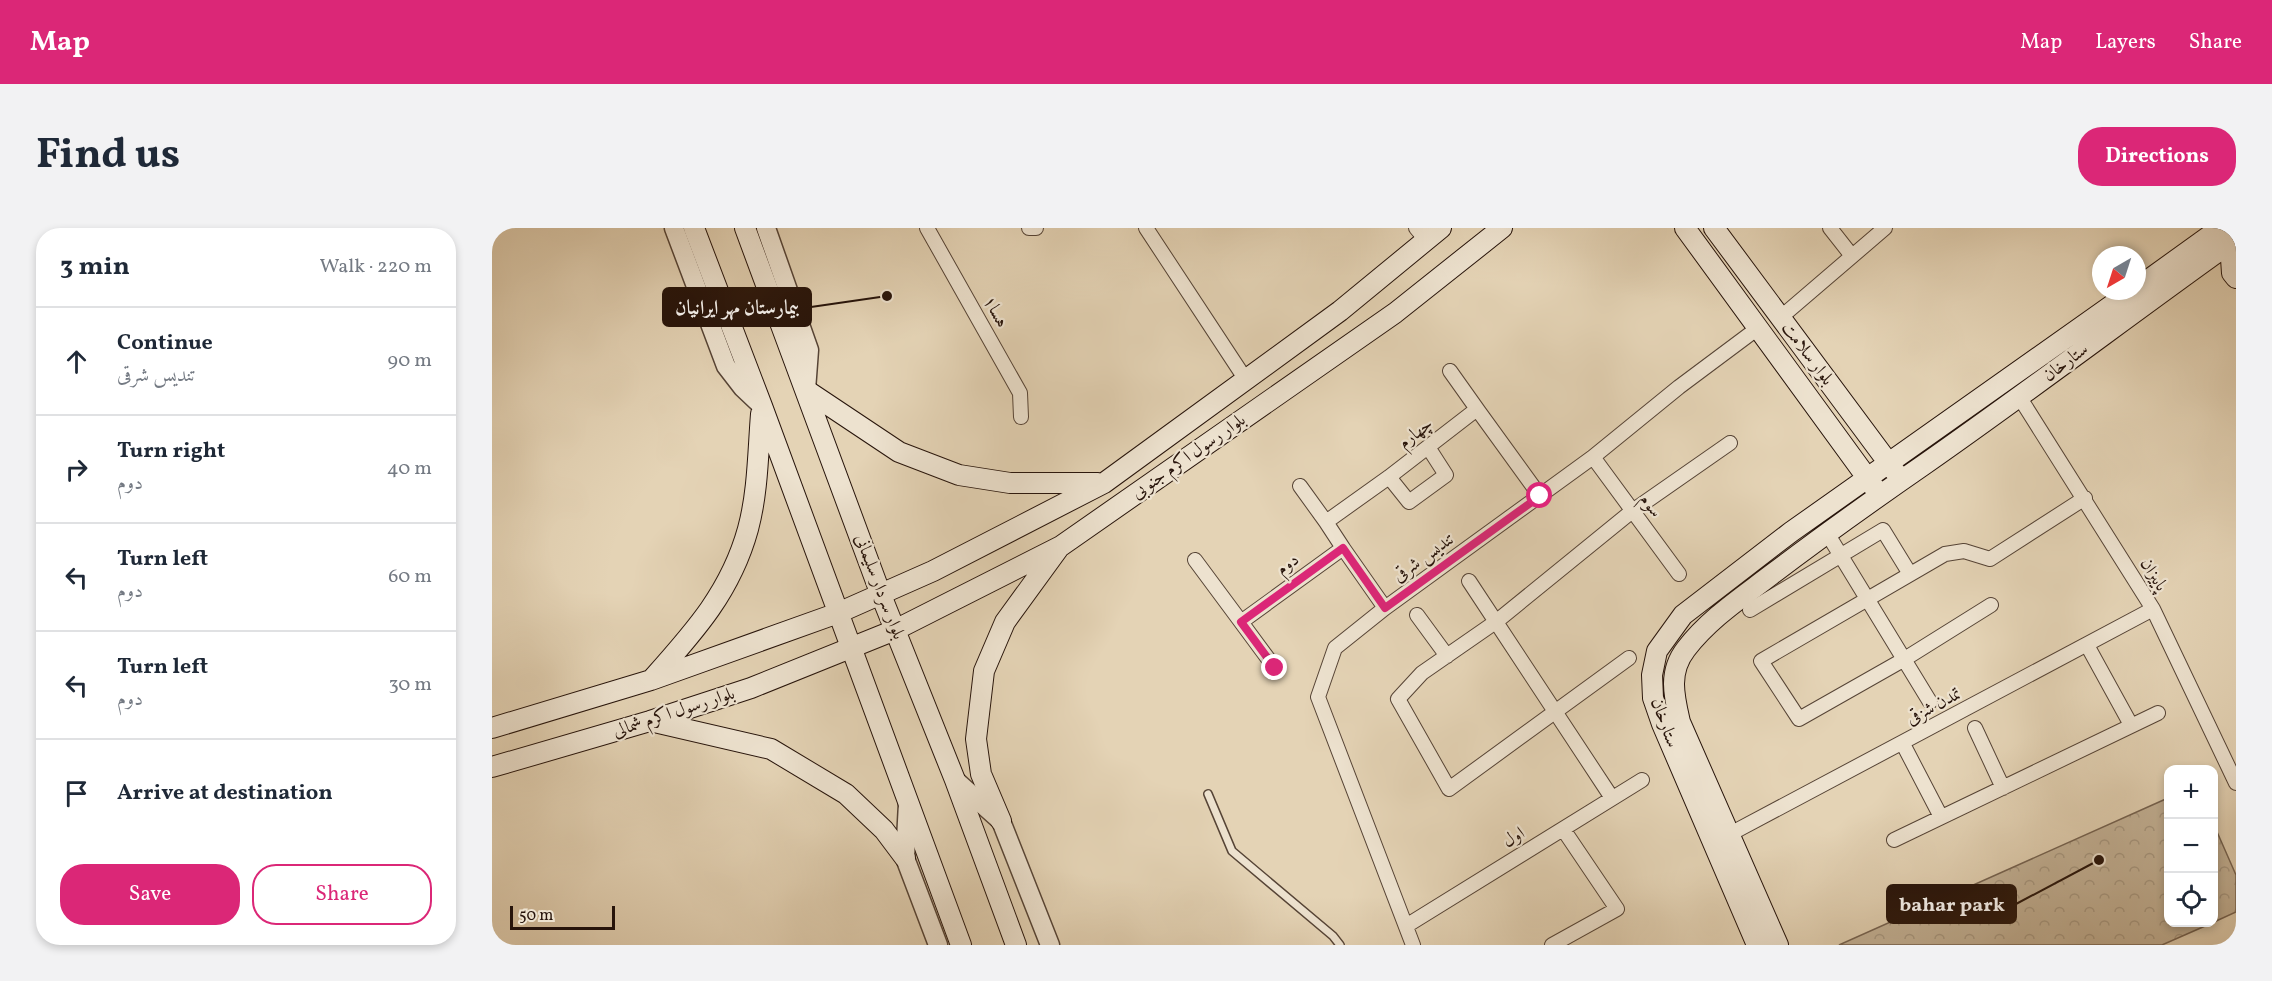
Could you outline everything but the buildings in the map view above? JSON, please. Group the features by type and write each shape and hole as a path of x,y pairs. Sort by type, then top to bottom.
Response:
{"main road":[{"path":"694,228 852,647 961,945"},
{"name":"بلوار سردار سلیمانی","path":"745,228 880,594 955,780 1016,945"},
{"name":"بلوار رسول اکرم جنوبی","path":"852,647 895,630 1061,546 1395,313 1502,228"},
{"name":"بلوار سلامت","path":"1685,228 1874,487"},
{"name":"بلوار سلامت","path":"1714,228 1901,480"},
{"name":"بلوار رسول اکرم جنوبی","path":"838,613 933,572 1104,483 1340,311 1428,232"},
{"path":"2146,283 2226,237 2232,273 2236,278"},
{"name":"ستارخان","path":"1757,945 1653,698 1652,675 1657,651 1683,615 1791,532 1874,487 1901,480 2020,398 2226,237"},
{"name":"ستارخان","path":"1779,945 1680,722 1673,692 1677,662 1685,649 1713,618 1827,533 1874,487 1889,464 2119,300"},
{"path":"806,390 899,452 960,475 1010,483 1104,483"},
{"path":"651,680 700,626 728,582 748,528 756,482 762,406"},
{"path":"1000,821 981,774 976,739 984,671 1005,622 1061,546"},
{"path":"492,729 651,680 838,613"},
{"name":"بلوار رسول اکرم شمالی","path":"492,767 650,721 751,688 852,647"},
{"path":"650,721 771,749 846,794 884,830 905,858"}],"street":[{"path":"674,228 726,366 742,388 762,406"},
{"path":"766,228 809,350 806,390"},
{"name":"هسا۱","path":"927,228 1020,393 1021,417"},
{"path":"1029,228 1036,228"},
{"path":"1146,228 1246,380"},
{"path":"1830,228 1852,256"},
{"path":"1780,318 1885,228"},
{"name":"تندیس شرقی","path":"1413,945 1318,697 1335,648 1385,608 1593,457 1679,387 1758,328"},
{"path":"1450,371 1540,496"},
{"name":"پاییزان","path":"2020,398 2153,609 2236,783"},
{"name":"چهارم","path":"1326,522 1477,409"},
{"path":"1629,658 1449,789 1398,699 1422,674 1497,621 1631,512 1730,443"},
{"path":"1389,477 1409,502 1446,475 1428,447"},
{"name":"سوم","path":"1593,457 1631,512 1679,574"},
{"path":"1300,486 1385,608"},
{"path":"1991,605 1903,660 1799,719 1762,662 1944,554 1964,551 1990,559 2085,498"},
{"path":"1750,610 1883,530 1910,574"},
{"path":"1827,533 1930,702"},
{"name":"دوم","path":"1241,622 1343,548"},
{"path":"1195,560 1275,668"},
{"path":"1469,581 1612,798"},
{"name":"تمدن شزقی","path":"1730,834 2153,609"},
{"path":"1417,615 1447,656"},
{"path":"2087,645 2131,725"},
{"path":"1894,840 2158,713"},
{"path":"1975,728 2002,788"},
{"path":"1903,744 1941,817"},
{"path":"955,780 1000,821 1050,945"},
{"name":"اول","path":"1406,926 1642,780"},
{"path":"908,802 905,858 938,945"},
{"path":"1552,945 1617,909 1563,829"}],"lane":[{"path":"1208,794 1232,851 1333,936 1340,945"}],"green space":[{"path":"2164,800 2164,927 2203,927 2162,945 1839,945"},
{"path":"2218,834 2236,875 2236,912 2218,920"}],"place":[{"name":"بیمارستان مهر ایرانیان","path":"887,296"},
{"name":"bahar park","path":"2099,860"}],"route":[{"path":"1275,668 1241,622 1343,548 1385,608 1540,496"}]}
